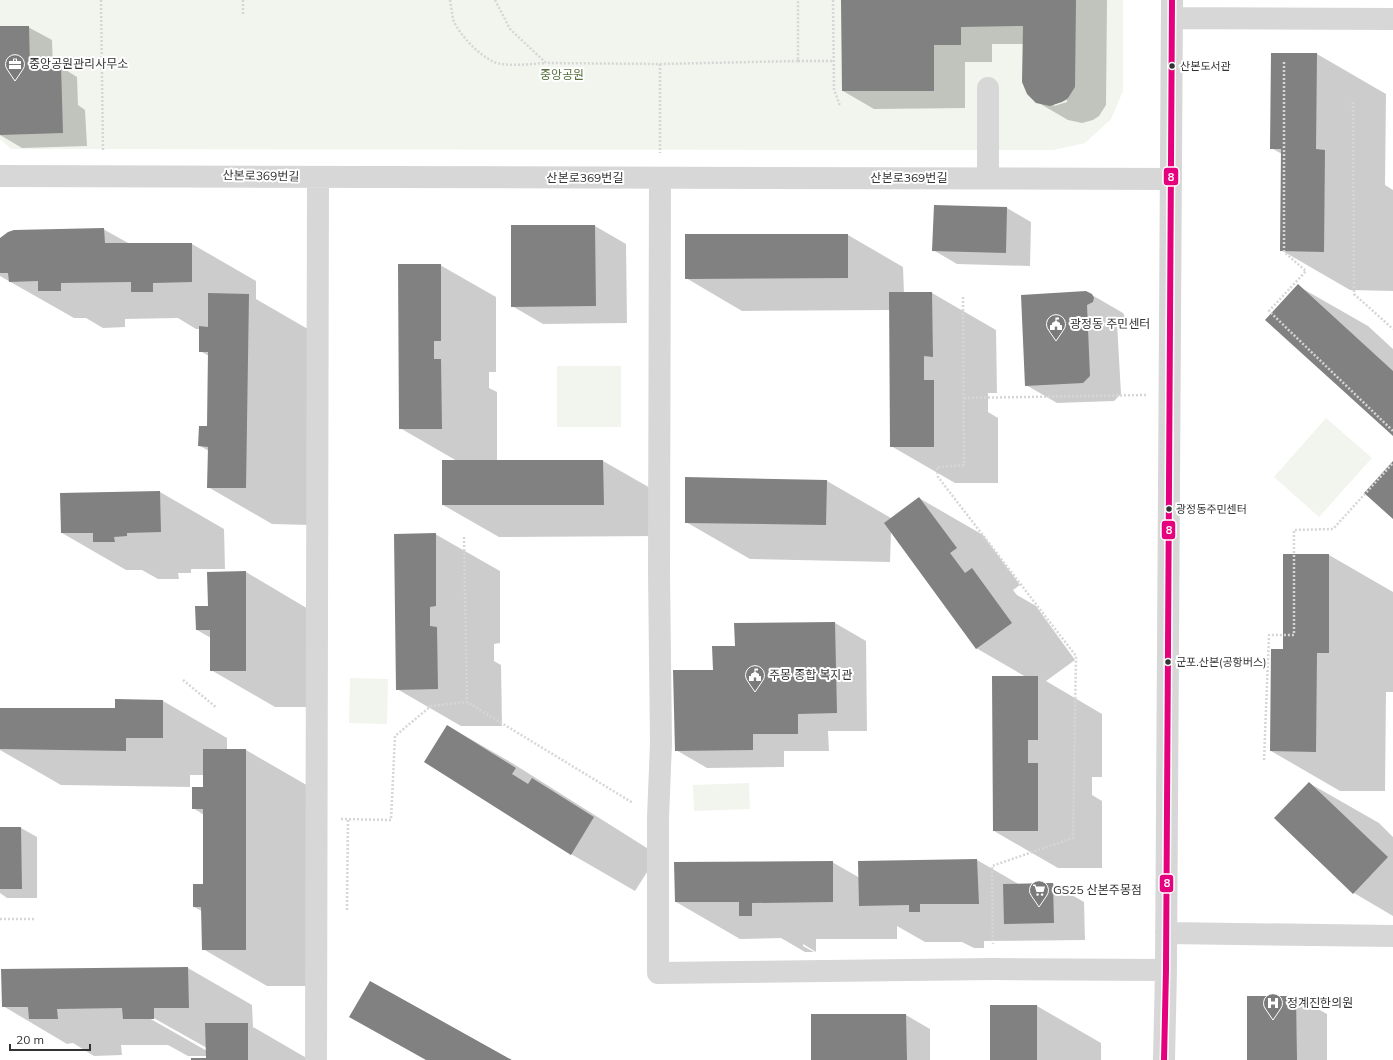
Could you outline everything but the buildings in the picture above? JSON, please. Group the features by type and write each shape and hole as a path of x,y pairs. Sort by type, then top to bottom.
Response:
{"street":[{"path":"1164,1060 1166,970 1172,9 1393,19"},
{"path":"988,88 988,178"},
{"name":"산본로369번길","path":"0,176 1171,179"},
{"path":"316,1060 318,177"},
{"path":"660,178 659,572 661,743 658,818 658,974 993,969 1166,970"},
{"path":"1166,933 1393,936"}],"path":[{"path":"101,0 103,177"},
{"path":"243,0 243,14"},
{"path":"450,0 454,19 462,36 486,57 500,64 660,64 834,61"},
{"path":"495,0 510,29 546,63"},
{"path":"798,0 798,61"},
{"path":"833,0 834,89 840,106"},
{"path":"1284,62 1284,252 1306,272 1269,311 1393,431"},
{"path":"660,64 660,178"},
{"path":"1353,102 1354,294 1393,329"},
{"path":"963,297 964,465 937,467 938,477 1076,656 1073,838 992,866 993,969"},
{"path":"964,398 1170,394"},
{"path":"1264,760 1269,635 1294,636 1294,530 1333,529 1393,463"},
{"path":"464,537 467,702"},
{"path":"183,680 217,708"},
{"path":"317,819 391,820 395,736 431,706 467,702 636,805"},
{"path":"348,819 348,910"},
{"path":"0,919 35,919"}],"green space":[{"name":"중앙공원","path":"0,0 1123,0 1123,91 1111,119 1085,143 1053,150 11,149 0,139"},
{"path":"557,366 621,366 621,427 557,427"},
{"path":"1326,418 1372,458 1319,517 1274,477"},
{"path":"350,678 388,679 387,724 349,723"},
{"path":"749,783 750,809 694,811 693,785"}],"transit line":[{"name":"8","path":"1164,1060 1166,970 1172,0"}],"place":[{"name":"산본도서관","path":"1172,66"},
{"name":"중앙공원관리사무소","path":"15,81"},
{"name":"광정동 주민센터","path":"1056,341"},
{"name":"광정동주민센터","path":"1169,509"},
{"name":"군포.산본(공항버스)","path":"1168,662"},
{"name":"주몽 종합 복지관","path":"755,692"},
{"name":"GS25 산본주몽점","path":"1039,907"},
{"name":"정계진한의원","path":"1273,1020"}]}
